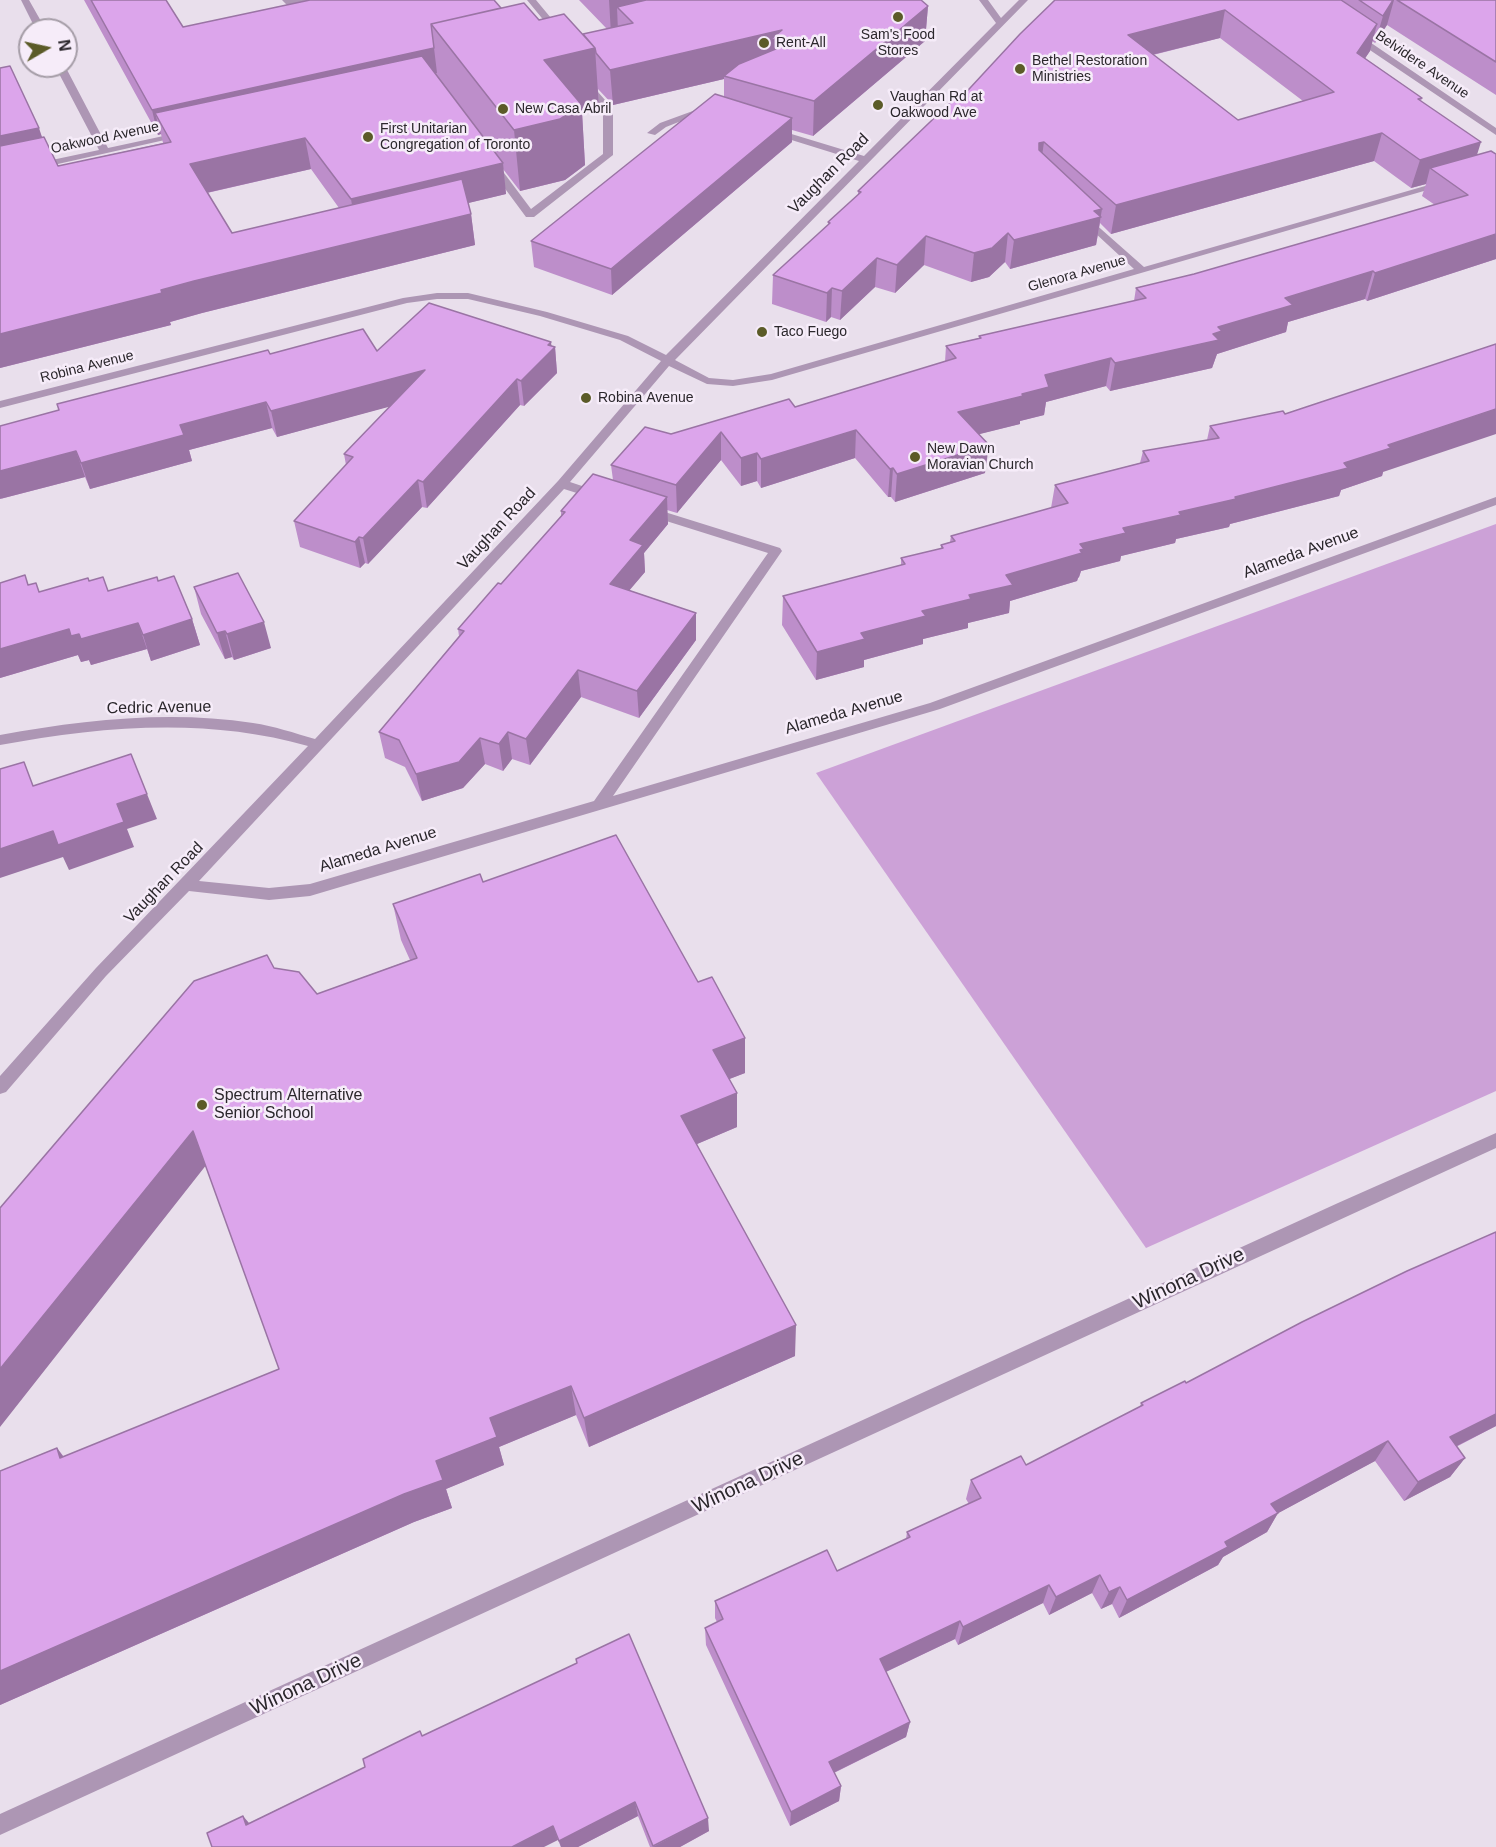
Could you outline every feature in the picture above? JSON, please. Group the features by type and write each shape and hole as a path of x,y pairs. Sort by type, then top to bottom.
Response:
{"street":[{"path":"25,0 35,18"},
{"path":"286,0 288,3 305,0"},
{"path":"531,0 564,40"},
{"path":"983,0 1000,22"},
{"name":"Vaughan Road","path":"0,1087 101,972 186,885 562,484 668,360 1024,0"},
{"name":"Belvidere Avenue","path":"1342,26 1496,132"},
{"path":"489,161 530,215 608,155 608,109 578,75"},
{"path":"66,78 105,151"},
{"path":"652,133 663,125 711,110"},
{"path":"759,127 865,160"},
{"name":"Oakwood Avenue","path":"0,174 198,131"},
{"name":"Glenora Avenue","path":"668,360 707,381 733,383 772,377 1450,182"},
{"path":"1072,206 1142,271"},
{"name":"Robina Avenue","path":"0,405 407,300 437,296 468,296 543,314 624,338 668,360"},
{"path":"562,484 607,499"},
{"name":"Alameda Avenue","path":"186,885 269,894 310,890 935,706 1496,501"},
{"path":"600,803 776,551 630,506"},
{"name":"Cedric Avenue","path":"0,740 69,728 194,723 252,728 316,744"},
{"name":"Winona Drive","path":"0,1825 1496,1140"}],"shaded area":[{"path":"1496,524 1496,1091 1146,1248 816,773"}],"building":[{"path":"91,0 166,0 183,27 310,0 494,0 501,8 431,24 434,48 152,110"},
{"path":"646,0 921,0 928,6 814,101 724,76 739,64 778,48 779,41 775,39 769,41 782,30 610,70 583,34 633,23 617,7"},
{"path":"1055,0 1341,0 1377,24 1357,53 1422,98 1418,99 1481,142 1420,160 1382,133 1116,205 1044,142 1039,143 1039,150 1102,209 1094,211 1101,217 1014,240 1008,233 992,248 974,253 926,236 897,265 877,258 842,291 832,288 827,293 773,275 830,223 828,222 861,192 858,191 953,100 958,101","holes":["1225,10 1334,92 1238,120 1128,35"]},
{"path":"1359,0 1393,0 1383,16"},
{"path":"1397,0 1496,0 1496,62"},
{"path":"524,3 539,20 564,14 595,48 544,60 581,104 560,119 514,130 431,24"},
{"path":"422,56 503,163 351,199 305,138 190,164 232,233 462,179 471,214 194,281 161,290 162,293 0,334 0,146 44,137 58,166 171,142 155,113"},
{"path":"10,66 39,128 0,136 0,68"},
{"path":"715,94 792,118 611,269 531,241"},
{"path":"1491,151 1496,154 1496,234 1375,273 1373,271 1285,298 1293,305 1218,327 1222,331 1213,334 1219,340 1115,363 1111,358 1045,375 1049,387 958,412 989,445 897,474 856,430 761,459 757,453 741,458 721,432 676,485 611,465 645,427 671,434 789,399 795,407 956,358 946,346 981,338 979,336 1146,298 1136,288 1194,274 1468,195 1430,168"},
{"path":"429,303 551,342 548,345 555,347 521,381 517,379 423,482 418,480 363,538 359,537 355,542 294,521 353,457 344,454 425,370 271,411 266,402 180,425 184,435 81,463 76,451 0,471 0,426 59,410 57,404 268,350 270,354 363,329 377,351"},
{"path":"1496,344 1496,409 1388,445 1391,448 1344,463 1348,468 1179,512 1181,515 1123,528 1126,533 1080,544 1084,549 1080,550 1082,553 1006,575 1013,585 969,595 971,599 922,611 926,616 861,633 865,639 817,652 783,596 905,564 901,558 943,548 941,545 955,541 951,536 1068,503 1055,485 1149,461 1143,451 1219,438 1210,426 1283,411 1285,414"},
{"path":"593,474 667,497 630,540 643,545 610,584 696,613 637,691 578,670 526,739 508,732 499,744 480,738 459,762 416,774 399,740 379,732 464,631 458,629 565,512 561,511"},
{"path":"238,573 264,622 227,634 225,631 217,633 194,587"},
{"path":"25,575 28,585 36,583 39,592 88,578 89,581 103,577 108,591 157,577 158,581 174,576 192,619 143,635 138,623 81,639 79,634 71,636 69,629 0,649 0,583"},
{"path":"131,754 147,794 117,804 124,822 58,845 53,831 0,849 0,769 24,762 33,786"},
{"path":"616,835 698,982 712,977 745,1038 713,1050 737,1093 681,1116 796,1325 584,1418 571,1386 490,1418 497,1437 436,1461 443,1480 404,1494 0,1671 0,1471 57,1448 60,1458 279,1369 193,1131 0,1369 0,1208 194,981 267,955 274,968 299,972 317,994 417,958 393,904 480,874 483,882"},
{"path":"1496,1232 1496,1414 1450,1437 1465,1458 1418,1482 1388,1441 1271,1504 1278,1513 1225,1542 1228,1547 1127,1600 1120,1587 1109,1592 1100,1575 1056,1597 1049,1585 963,1627 960,1621 880,1659 910,1722 829,1762 841,1786 791,1812 705,1628 723,1619 715,1601 827,1550 837,1571 910,1537 907,1532 981,1498 971,1480 1021,1456 1026,1465 1143,1405 1141,1403 1185,1381 1186,1383 1302,1322 1407,1271"},
{"path":"629,1634 708,1818 653,1846 635,1802 559,1841 553,1826 512,1847 212,1847 207,1833 243,1816 246,1825 365,1767 363,1759 420,1731 422,1736 577,1663 576,1659"}],"place":[{"name":"Sam's Food Stores","path":"898,17"},
{"name":"Rent-All","path":"764,43"},
{"name":"Bethel Restoration Ministries","path":"1020,69"},
{"name":"Vaughan Rd at Oakwood Ave","path":"878,105"},
{"name":"New Casa Abril","path":"503,109"},
{"name":"First Unitarian Congregation of Toronto","path":"368,137"},
{"name":"Taco Fuego","path":"762,332"},
{"name":"Robina Avenue","path":"586,398"},
{"name":"New Dawn Moravian Church","path":"915,457"},
{"name":"Spectrum Alternative Senior School","path":"202,1105"}]}
